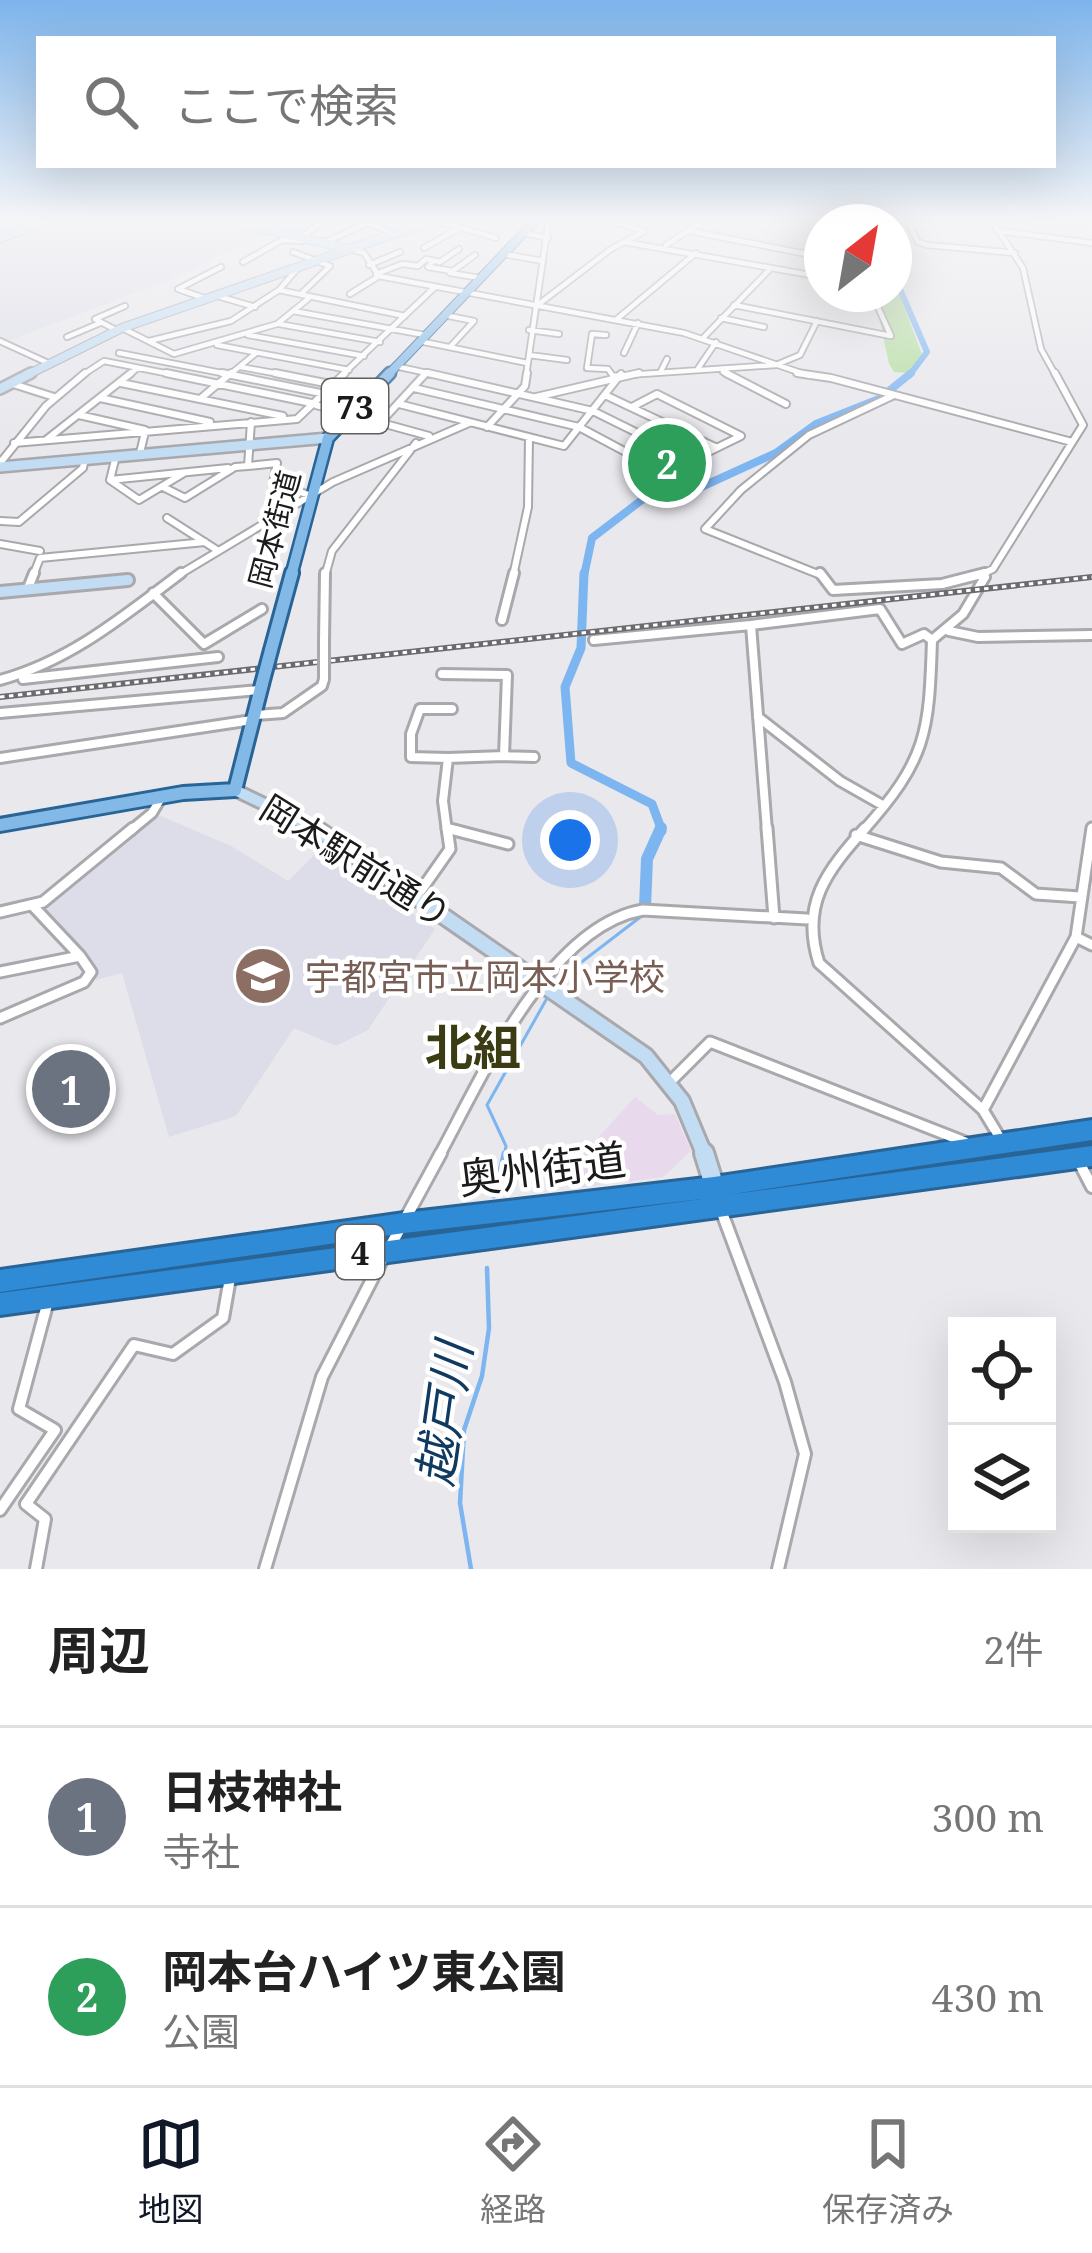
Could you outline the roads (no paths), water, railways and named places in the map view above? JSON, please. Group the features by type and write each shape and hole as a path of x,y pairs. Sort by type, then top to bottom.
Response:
{"highway":[{"name":"奥州街道","path":"0,1304 718,1197 975,1146 1092,1130"},
{"name":"奥州街道","path":"0,1281 404,1223 718,1197 1085,1157"}],"main road":[{"name":"岡本街道","path":"261,687 328,438 466,292"},
{"name":"73","path":"235,790 261,687"},
{"name":"岡本駅前通り","path":"0,825 162,796 235,790"}],"street":[{"path":"188,291 255,307"},
{"path":"0,389 119,329 221,291"},
{"path":"149,341 230,321 277,291"},
{"path":"125,306 94,319 174,354 277,324 312,296 286,291"},
{"path":"301,294 304,291"},
{"path":"350,294 354,291"},
{"path":"14,443 296,418 432,291"},
{"path":"461,291 684,333 776,365 1072,442"},
{"path":"487,427 525,386 529,330 538,291"},
{"path":"536,304 554,291"},
{"path":"617,319 650,291"},
{"path":"703,338 748,291"},
{"path":"1025,291 1041,349 1083,425 1092,427"},
{"path":"308,299 406,316"},
{"path":"373,310 382,302"},
{"path":"734,305 891,336 880,312"},
{"path":"293,311 393,329 527,364"},
{"path":"444,315 474,321 450,347"},
{"path":"721,318 764,327"},
{"path":"230,321 249,334 365,356"},
{"path":"534,398 617,375 776,365 800,355 817,321"},
{"path":"67,338 102,322"},
{"path":"624,353 638,323"},
{"path":"277,324 380,342"},
{"path":"529,330 560,334"},
{"path":"673,346 684,333"},
{"path":"606,335 592,334 587,368 608,369 617,375"},
{"path":"0,341 48,364"},
{"path":"697,370 717,342"},
{"path":"217,345 351,370"},
{"path":"119,353 360,401"},
{"path":"200,398 256,353"},
{"path":"529,355 568,360"},
{"path":"636,373 641,356"},
{"path":"661,370 667,359"},
{"path":"0,465 54,397 104,362 316,404 430,437"},
{"path":"394,366 593,411 692,460 741,436 656,394 632,406"},
{"path":"241,367 335,385"},
{"path":"44,441 139,368"},
{"path":"722,371 786,404"},
{"path":"380,423 426,373"},
{"path":"399,404 564,446 617,375"},
{"path":"11,383 54,397"},
{"path":"121,383 296,418"},
{"path":"414,388 579,427 638,458 660,444"},
{"path":"573,406 584,393"},
{"path":"605,394 717,448"},
{"path":"891,395 855,417 816,431 767,468 705,529 820,573 833,590 986,576"},
{"path":"100,398 221,425"},
{"path":"79,415 146,432"},
{"path":"248,466 251,422"},
{"path":"0,680 43,667 217,550 310,495 417,442 469,423"},
{"path":"932,640 947,631 986,576 1083,425"},
{"path":"140,454 146,432"},
{"path":"502,620 530,504 534,472 529,437"},
{"path":"0,465 328,438"},
{"path":"0,758 284,712 322,686 325,568 332,551 417,442"},
{"path":"110,480 116,455"},
{"path":"0,521 19,522 82,468 86,458"},
{"path":"110,480 277,464 272,483 310,495"},
{"path":"163,487 185,498 235,467"},
{"path":"110,480 140,500 187,471"},
{"path":"167,518 217,550"},
{"path":"28,590 40,558 205,542"},
{"path":"0,544 40,551"},
{"path":"0,592 128,580"},
{"path":"153,592 204,644 262,609"},
{"path":"594,640 880,609 902,644 924,634 932,640"},
{"path":"751,626 774,918"},
{"path":"947,631 978,637 1092,635"},
{"path":"932,640 932,691 911,773 856,835 807,919 809,944 819,963 983,1110 1002,1142"},
{"path":"12,678 36,680 218,657"},
{"path":"442,674 507,675 504,757"},
{"path":"0,713 261,687"},
{"path":"452,710 420,709 411,734 411,757 534,757"},
{"path":"758,717 840,782 884,806"},
{"path":"416,897 451,849 442,801 448,758"},
{"name":"岡本駅前通り","path":"235,790 285,810 622,1036 671,1081 689,1107 718,1197"},
{"path":"0,912 33,906 152,813 162,796"},
{"path":"983,1110 1076,937 1092,827"},
{"path":"450,829 508,844"},
{"path":"856,835 941,862 1001,868 1036,894 1080,897"},
{"path":"0,1018 90,977 80,956 33,906"},
{"path":"265,1569 322,1376 420,1186 498,1051 575,943 620,914 647,909 807,919"},
{"path":"1076,937 1092,946"},
{"path":"0,972 80,956"},
{"path":"671,1081 710,1042 975,1146"},
{"path":"1085,1157 1092,1187"},
{"path":"718,1197 785,1382 805,1454 778,1569"},
{"path":"36,1569 45,1519 26,1504 134,1345 173,1354 223,1318 232,1270"},
{"path":"0,1510 55,1430 19,1409 49,1296"}],"waterway":[{"path":"909,376 927,352 910,312"},
{"path":"584,576 592,538 647,496 699,488 776,453 816,424 879,399 911,373"},
{"path":"584,573 581,648 565,687 571,763 652,804 661,828"},
{"path":"645,907 647,859 661,828"},
{"path":"562,977 643,915"},
{"name":"越戸川","path":"504,1156 506,1146 487,1105 546,1000"},
{"name":"越戸川","path":"494,1196 504,1153"},
{"name":"越戸川","path":"471,1569 460,1503 464,1430 482,1376 489,1328 487,1268"}],"railway":[{"path":"0,697 1092,577"}],"place":[{"name":"岡本台ハイツ東公園","path":"667,463"},
{"name":"宇都宮市立岡本小学校","path":"263,976"},
{"name":"日枝神社","path":"71,1089"}],"district":[{"name":"北組","path":"473,1046"}]}
